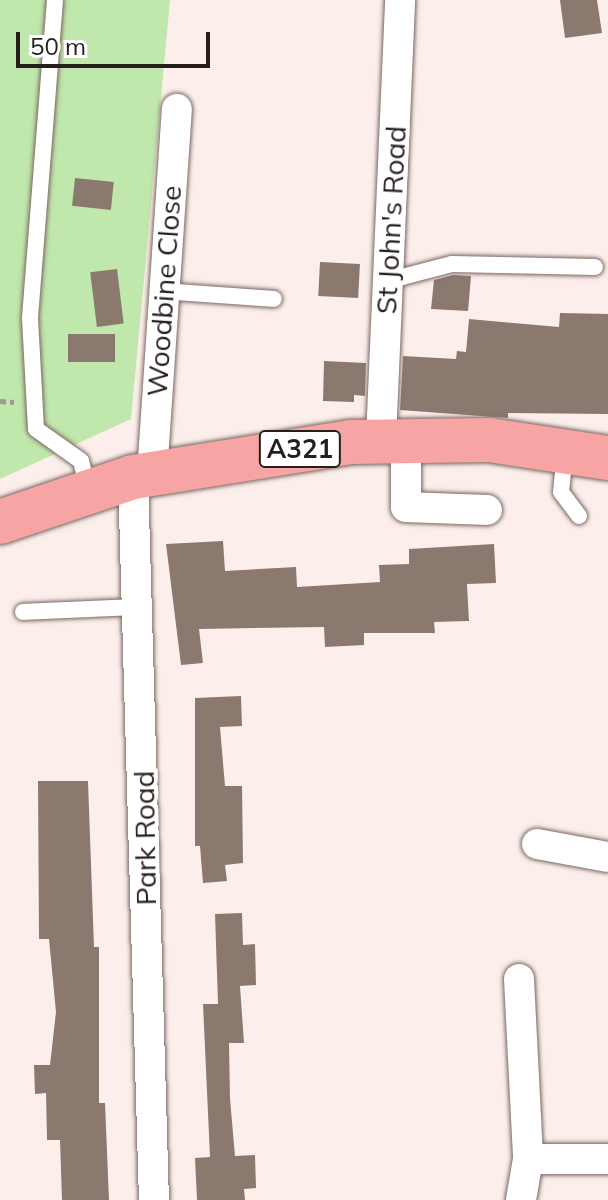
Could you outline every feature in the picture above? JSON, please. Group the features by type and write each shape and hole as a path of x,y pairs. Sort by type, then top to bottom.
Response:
{"main road":[{"name":"A321","path":"0,522 88,489 143,475 393,439 489,440 608,458"}],"street":[{"name":"St John's Road","path":"400,0 394,218 387,281 393,439 406,507 487,510"},
{"name":"Woodbine Close","path":"143,475 163,291 177,109"},
{"name":"Park Road","path":"143,475 139,607 154,1200"},
{"path":"537,844 608,857"},
{"path":"519,979 528,1159 521,1200"},
{"path":"528,1159 608,1159"}],"lane":[{"path":"55,0 30,318 36,429 81,461 88,489"},
{"path":"387,281 452,264 595,267"},
{"path":"163,291 274,299"},
{"path":"566,450 561,492 579,516"},
{"path":"23,612 139,607"}],"green space":[{"path":"0,0 170,0 131,419 0,479"}],"building":[{"path":"560,0 597,0 602,33 565,38"},
{"path":"75,178 114,182 111,210 72,206"},
{"path":"320,262 360,264 358,298 318,296"},
{"path":"117,269 124,324 97,327 90,272"},
{"path":"453,275 471,276 468,311 431,309 434,280"},
{"path":"560,313 608,314 608,414 508,413 508,418 400,410 403,356 456,359 457,351 466,352 469,319 559,327"},
{"path":"68,334 115,334 115,362 68,362"},
{"path":"324,361 366,363 365,396 354,395 354,402 323,401"},
{"path":"223,541 225,571 296,567 297,587 380,582 379,565 409,564 409,549 494,544 496,583 467,584 469,621 434,622 435,633 364,633 364,645 325,647 324,627 199,629 203,663 181,665 166,544"},
{"path":"241,696 242,726 220,727 225,786 242,786 243,863 225,865 227,881 203,883 200,846 195,846 195,698"},
{"path":"38,781 88,781 94,947 99,947 99,1103 105,1103 109,1200 62,1200 60,1140 47,1140 46,1093 35,1094 34,1065 50,1065 56,1012 49,939 39,939"},
{"path":"242,913 243,945 255,944 256,985 240,986 244,1043 229,1043 230,1099 235,1156 255,1155 256,1188 244,1189 245,1200 197,1200 195,1158 210,1157 203,1004 218,1004 215,914"}]}
